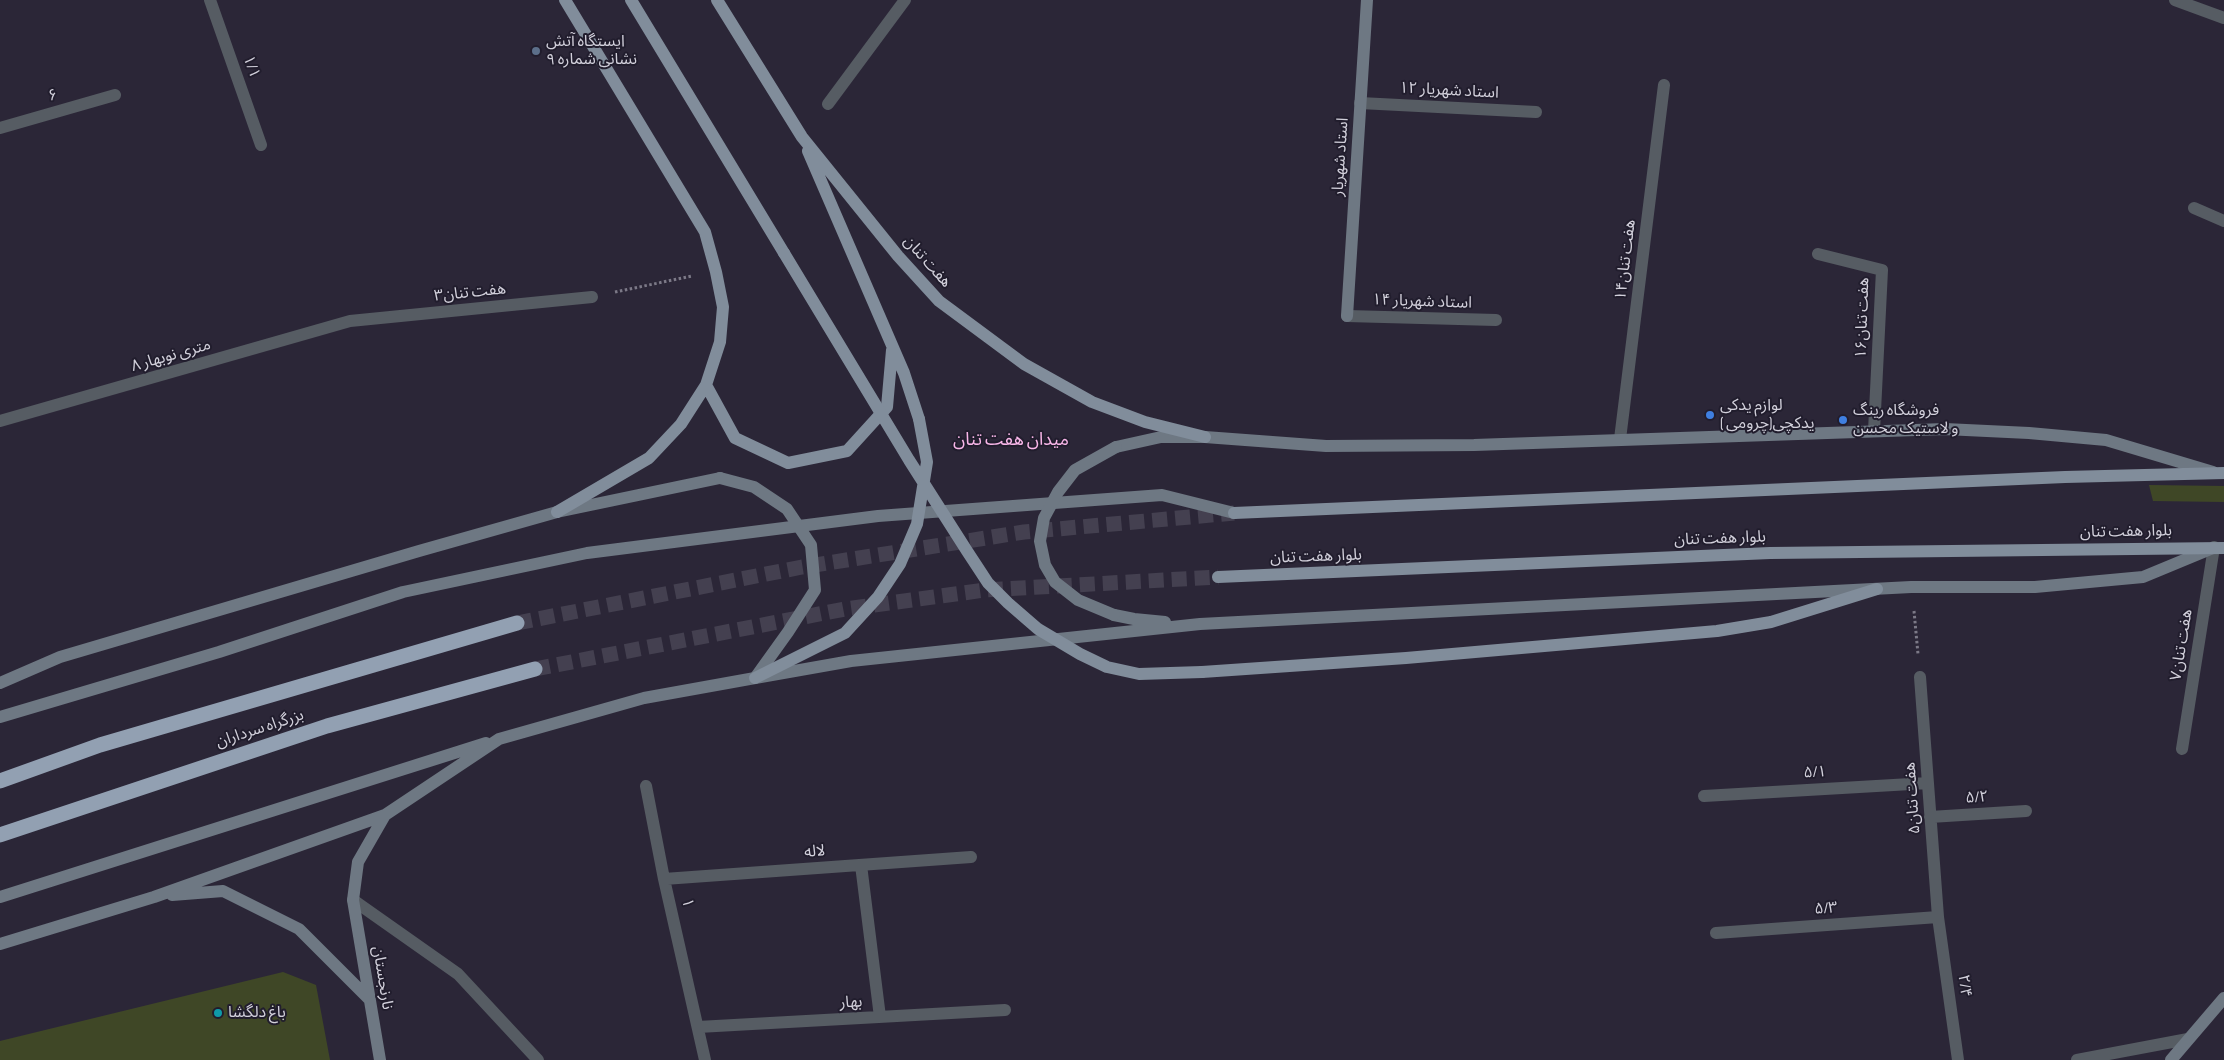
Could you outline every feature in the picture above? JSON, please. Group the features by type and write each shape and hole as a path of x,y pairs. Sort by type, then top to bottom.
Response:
{"highway":[{"name":"بزرگراه سرداران","path":"0,781 100,745 517,623"},
{"name":"بزرگراه سرداران","path":"0,835 327,726 535,669"}],"main road":[{"path":"557,512 650,458 681,424 706,385 720,342 722,307 706,232 565,0"},
{"path":"631,0 909,460 988,582 1008,603 1038,629 1080,654 1107,666 1140,674 1202,672 1416,657 1717,631 1771,622 1877,589"},
{"name":"هفت تنان","path":"717,0 802,137 898,256 939,301 1024,364 1092,402 1145,422 1205,436"},
{"name":"استاد شهریار","path":"1347,316 1367,0"},
{"path":"755,678 846,633 878,597 894,572 917,524 927,462 919,419 904,373 802,137"},
{"path":"706,385 735,438 788,463 847,451 887,407 893,347"},
{"path":"1200,624 1134,620 1114,615 1078,600 1055,582 1045,565 1040,541 1044,518 1058,492 1075,470 1116,446 1161,437 1205,436 1326,446 1474,445 1945,429 2029,433 2106,440 2220,473"},
{"path":"0,717 219,652 403,592 587,553 878,516 1162,495 1234,513 1616,498 2065,477 2220,473"},
{"path":"0,683 60,657 557,512 720,478 754,487 787,509 811,545 815,590 755,678"},
{"path":"0,897 499,739 644,698 851,661 1200,624 1911,587 2035,587 2143,577 2219,547"},
{"name":"بلوار هفت تنان","path":"1218,577 1770,553 2219,547"},
{"path":"0,944 154,897 386,815 499,739"},
{"name":"نارنجستان","path":"380,1060 353,900 358,862 386,815"},
{"path":"154,897 223,891 299,929 369,999"},
{"path":"2171,1060 2224,998"}],"street":[{"name":"۱/۱","path":"210,0 261,145"},
{"path":"828,104 905,0"},
{"path":"2175,0 2224,18"},
{"name":"هفت تنان۱۴","path":"1620,439 1664,85"},
{"name":"۶","path":"0,128 114,95"},
{"name":"استاد شهریار ۱۲","path":"1360,103 1536,112"},
{"path":"2194,208 2224,221"},
{"name":"هفت تنان۱۶","path":"1818,254 1882,270 1874,431"},
{"name":"هفت تنان۳","path":"350,321 592,297"},
{"name":"استاد شهریار ۱۴","path":"1347,316 1496,320"},
{"name":"۸ متری نوبهار","path":"0,421 350,321"},
{"name":"هفت تنان۷","path":"2182,749 2219,547"},
{"name":"هفت تنان۵","path":"1920,677 1938,917"},
{"name":"۵/۱","path":"1704,796 1928,783"},
{"name":"۱","path":"646,786 664,879 705,1060"},
{"name":"۵/۲","path":"1930,817 2026,811"},
{"name":"لاله ‍","path":"664,879 971,857"},
{"path":"861,865 880,1018"},
{"path":"353,900 458,974 538,1060"},
{"name":"۵/۳","path":"1716,933 1938,917"},
{"name":"۲/۴","path":"1938,917 1958,1060"},
{"name":"بهار","path":"698,1027 1005,1010"},
{"path":"2077,1060 2188,1039"}],"path":[{"path":"592,297 716,272"},
{"path":"1911,587 1920,677"}],"green space":[{"path":"2149,485 2224,486 2224,502 2153,501"},
{"name":"باغ دلگشا","path":"283,972 316,985 330,1060 0,1060 0,1041"}],"tunnel":[{"path":"517,623 802,567 1024,532 1234,513"},
{"path":"535,669 845,609 985,590 1218,577"}],"place":[{"name":"ایستگاه آتش نشانی شماره ۹","path":"536,51"},
{"name":"لوازم یدکی یدکچی(چرومی )","path":"1710,415"},
{"name":"فروشگاه رینگ و لاستیک محسن","path":"1843,420"},
{"name":"باغ دلگشا","path":"218,1013"}],"district":[{"name":"میدان هفت تنان","path":"1011,440"}]}
